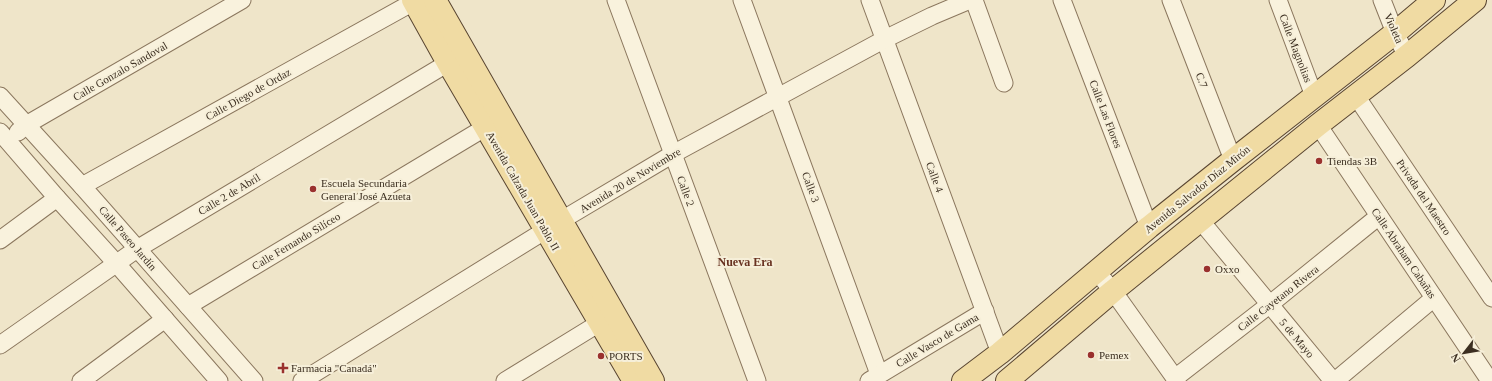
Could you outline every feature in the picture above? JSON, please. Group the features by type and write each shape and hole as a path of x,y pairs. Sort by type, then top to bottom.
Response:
{"main road":[{"name":"Avenida Calzada Juan Pablo II","path":"420,0 456,58 554,226 601,322 634,381"},
{"name":"Avenida Salvador Díaz Mirón","path":"963,381 1000,353 1149,228 1233,160 1395,33 1434,0"},
{"path":"1007,381 1113,291 1200,220 1407,56 1475,0"},
{"name":"Avenida Calzada Juan Pablo II","path":"456,58 486,127 554,226 653,381"}],"street":[{"name":"Calle Gonzalo Sandoval","path":"2,139 242,0"},
{"name":"Calle Diego de Ordaz","path":"82,186 420,0"},
{"name":"Calle 2","path":"616,0 757,381"},
{"name":"Calle 3","path":"742,0 778,98 874,378"},
{"name":"Calle 4","path":"870,0 1000,353"},
{"name":"Avenida 20 de Noviembre","path":"302,381 673,154 885,39 932,16 970,0"},
{"path":"974,0 1004,83"},
{"name":"Calle Las Flores","path":"1062,0 1149,228"},
{"name":"C.7","path":"1171,0 1233,160"},
{"name":"Calle Magnolias","path":"1278,0 1314,96"},
{"name":"Violeta","path":"1382,0 1395,33 1407,56"},
{"name":"Calle 2 de Abril","path":"0,345 137,249 456,58"},
{"name":"Calle Paseo Jardín","path":"0,96 82,186 254,381"},
{"name":"Privada del Maestro","path":"1356,96 1492,298"},
{"name":"Calle Abraham Cabañas","path":"1318,125 1490,381"},
{"name":"Calle Fernando Silíceo","path":"188,306 486,127"},
{"path":"2,139 116,263 219,381"},
{"path":"0,240 57,198"},
{"name":"Calle Cayetano Rivera","path":"1176,380 1379,216"},
{"name":"5 de Mayo","path":"1200,220 1269,305 1334,381"},
{"path":"1097,272 1113,291 1176,380"},
{"path":"1334,381 1434,298"},
{"name":"Calle Vasco de Gama","path":"874,378 985,311"},
{"path":"81,381 165,319"},
{"path":"505,381 601,322"}],"place":[{"name":"Tiendas 3B","path":"1319,161"},
{"name":"Escuela Secundaria General José Azueta","path":"313,189"},
{"name":"Oxxo","path":"1207,269"},
{"name":"Pemex","path":"1091,355"},
{"name":"PORTS","path":"601,356"},
{"name":"Farmacia \"Canadá\"","path":"283,368"}],"district":[{"name":"Nueva Era","path":"745,262"}]}
